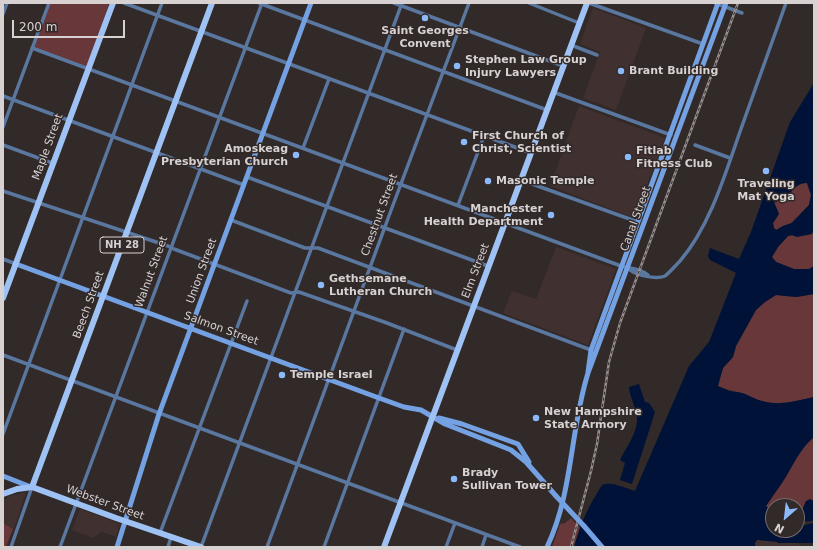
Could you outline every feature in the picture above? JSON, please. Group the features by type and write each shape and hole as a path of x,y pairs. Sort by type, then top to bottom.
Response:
{"main road":[{"name":"Maple Street","path":"3,298 112,3"},
{"name":"Beech Street","path":"32,487 212,3"},
{"name":"Elm Street","path":"384,547 553,92 588,3"},
{"path":"3,494 13,490 32,487"},
{"name":"Webster Street","path":"32,487 125,522 201,547"}],"street":[{"path":"3,14 7,3"},
{"path":"3,127 49,3"},
{"path":"124,3 531,153"},
{"path":"3,434 162,3"},
{"path":"261,3 547,110"},
{"name":"Walnut Street","path":"60,547 261,3"},
{"name":"Union Street","path":"117,547 159,414 311,3"},
{"path":"394,3 402,4 563,66"},
{"name":"Chestnut Street","path":"268,547 384,228 469,3"},
{"path":"529,3 579,23"},
{"path":"588,3 703,44"},
{"path":"717,3 726,5 742,13"},
{"name":"Canal Street","path":"588,373 591,350 717,3"},
{"path":"32,48 621,266 633,268 658,278 665,275 675,266 691,247 709,212 786,3"},
{"path":"201,547 402,4"},
{"name":"Canal Street","path":"547,547 556,524 566,486 579,407 588,373 726,5"},
{"path":"571,45 596,55"},
{"path":"303,148 329,79"},
{"path":"553,92 676,138"},
{"path":"3,96 244,185"},
{"path":"458,205 484,136"},
{"path":"695,144 730,158"},
{"path":"3,145 52,163"},
{"path":"247,177 488,266"},
{"path":"521,180 638,222"},
{"path":"3,191 127,232 291,293 301,292 404,329 457,350"},
{"path":"231,220 304,248 318,248 591,350"},
{"name":"Salmon Street","path":"3,260 378,398 404,407 421,410 433,416"},
{"path":"160,533 246,301"},
{"path":"324,547 404,329"},
{"path":"3,356 520,547"},
{"path":"433,416 445,424 511,450 522,458 602,547"},
{"path":"433,416 462,424 518,444 536,473"},
{"name":"Webster Street","path":"3,476 32,487"},
{"path":"13,490 14,480"},
{"name":"Beech Street","path":"10,547 32,487"},
{"path":"446,547 455,523"},
{"path":"482,547 486,535"},
{"path":"168,547 171,537"}],"shaded area":[{"path":"49,3 109,3 88,69 32,48"},
{"path":"593,8 646,28 616,110 583,98 600,52 580,44"},
{"path":"579,106 665,138 634,218 550,186"},
{"path":"800,183 807,183 811,195 809,205 791,223 777,230 774,228 773,223 779,214 774,203 789,196 793,189"},
{"path":"814,228 814,266 809,269 794,269 776,262 772,257 778,247 788,236 812,234"},
{"path":"556,247 616,269 588,345 503,313 512,291 536,299"},
{"path":"814,294 814,397 774,403 759,400 717,386 723,368 733,357 736,346 756,310 776,295 797,297"},
{"path":"814,437 814,501 810,500 805,506 805,498 772,498 802,450"},
{"path":"26,492 13,529 3,523 3,500 10,496"},
{"path":"756,505 765,506 765,538 776,538 778,543 798,543 803,547 755,547 755,543 759,540"},
{"path":"80,509 120,524 116,537 102,532 93,538 72,530"},
{"path":"571,518 580,528 574,547 552,547 560,524 565,523"},
{"path":"3,523 13,529 6,547 3,547"}],"water":[{"path":"814,83 814,228 812,234 797,237 792,235 788,236 778,247 772,257 776,262 794,269 809,269 814,266 814,294 796,297 776,295 756,310 736,346 733,357 723,368 718,386 729,391 743,393 765,402 773,403 814,397 814,437 802,450 772,498 765,498 765,538 805,538 805,525 813,523 814,520 814,543 778,543 757,540 755,547 574,547 585,515 602,485 614,484 635,491 689,366 709,342 736,273 710,260 708,256 710,248 739,259 751,232 790,122","holes":["803,183 807,183 811,195 809,205 792,223 776,230 774,228 773,223 779,214 774,202 777,200 783,200 796,187"]},
{"path":"639,384 645,402 649,403 655,412 632,484 620,480 625,463 620,460 634,434 637,423 629,387"},
{"path":"810,499 814,501 814,520 805,517 806,501"}],"waterway":[{"path":"805,518 814,517"}],"railway":[{"path":"571,547 597,444 609,362 620,323 738,3"}],"place":[{"name":"Saint Georges Convent","path":"425,18"},
{"name":"Stephen Law Group Injury Lawyers","path":"457,66"},
{"name":"Brant Building","path":"621,71"},
{"name":"First Church of Christ, Scientist","path":"464,142"},
{"name":"Amoskeag Presbyterian Church","path":"296,155"},
{"name":"Fitlab Fitness Club","path":"628,157"},
{"name":"Traveling Mat Yoga","path":"766,171"},
{"name":"Masonic Temple","path":"488,181"},
{"name":"Manchester Health Department","path":"551,215"},
{"name":"Gethsemane Lutheran Church","path":"321,285"},
{"name":"Temple Israel","path":"282,375"},
{"name":"New Hampshire State Armory","path":"536,418"},
{"name":"Brady Sullivan Tower","path":"454,479"}]}
